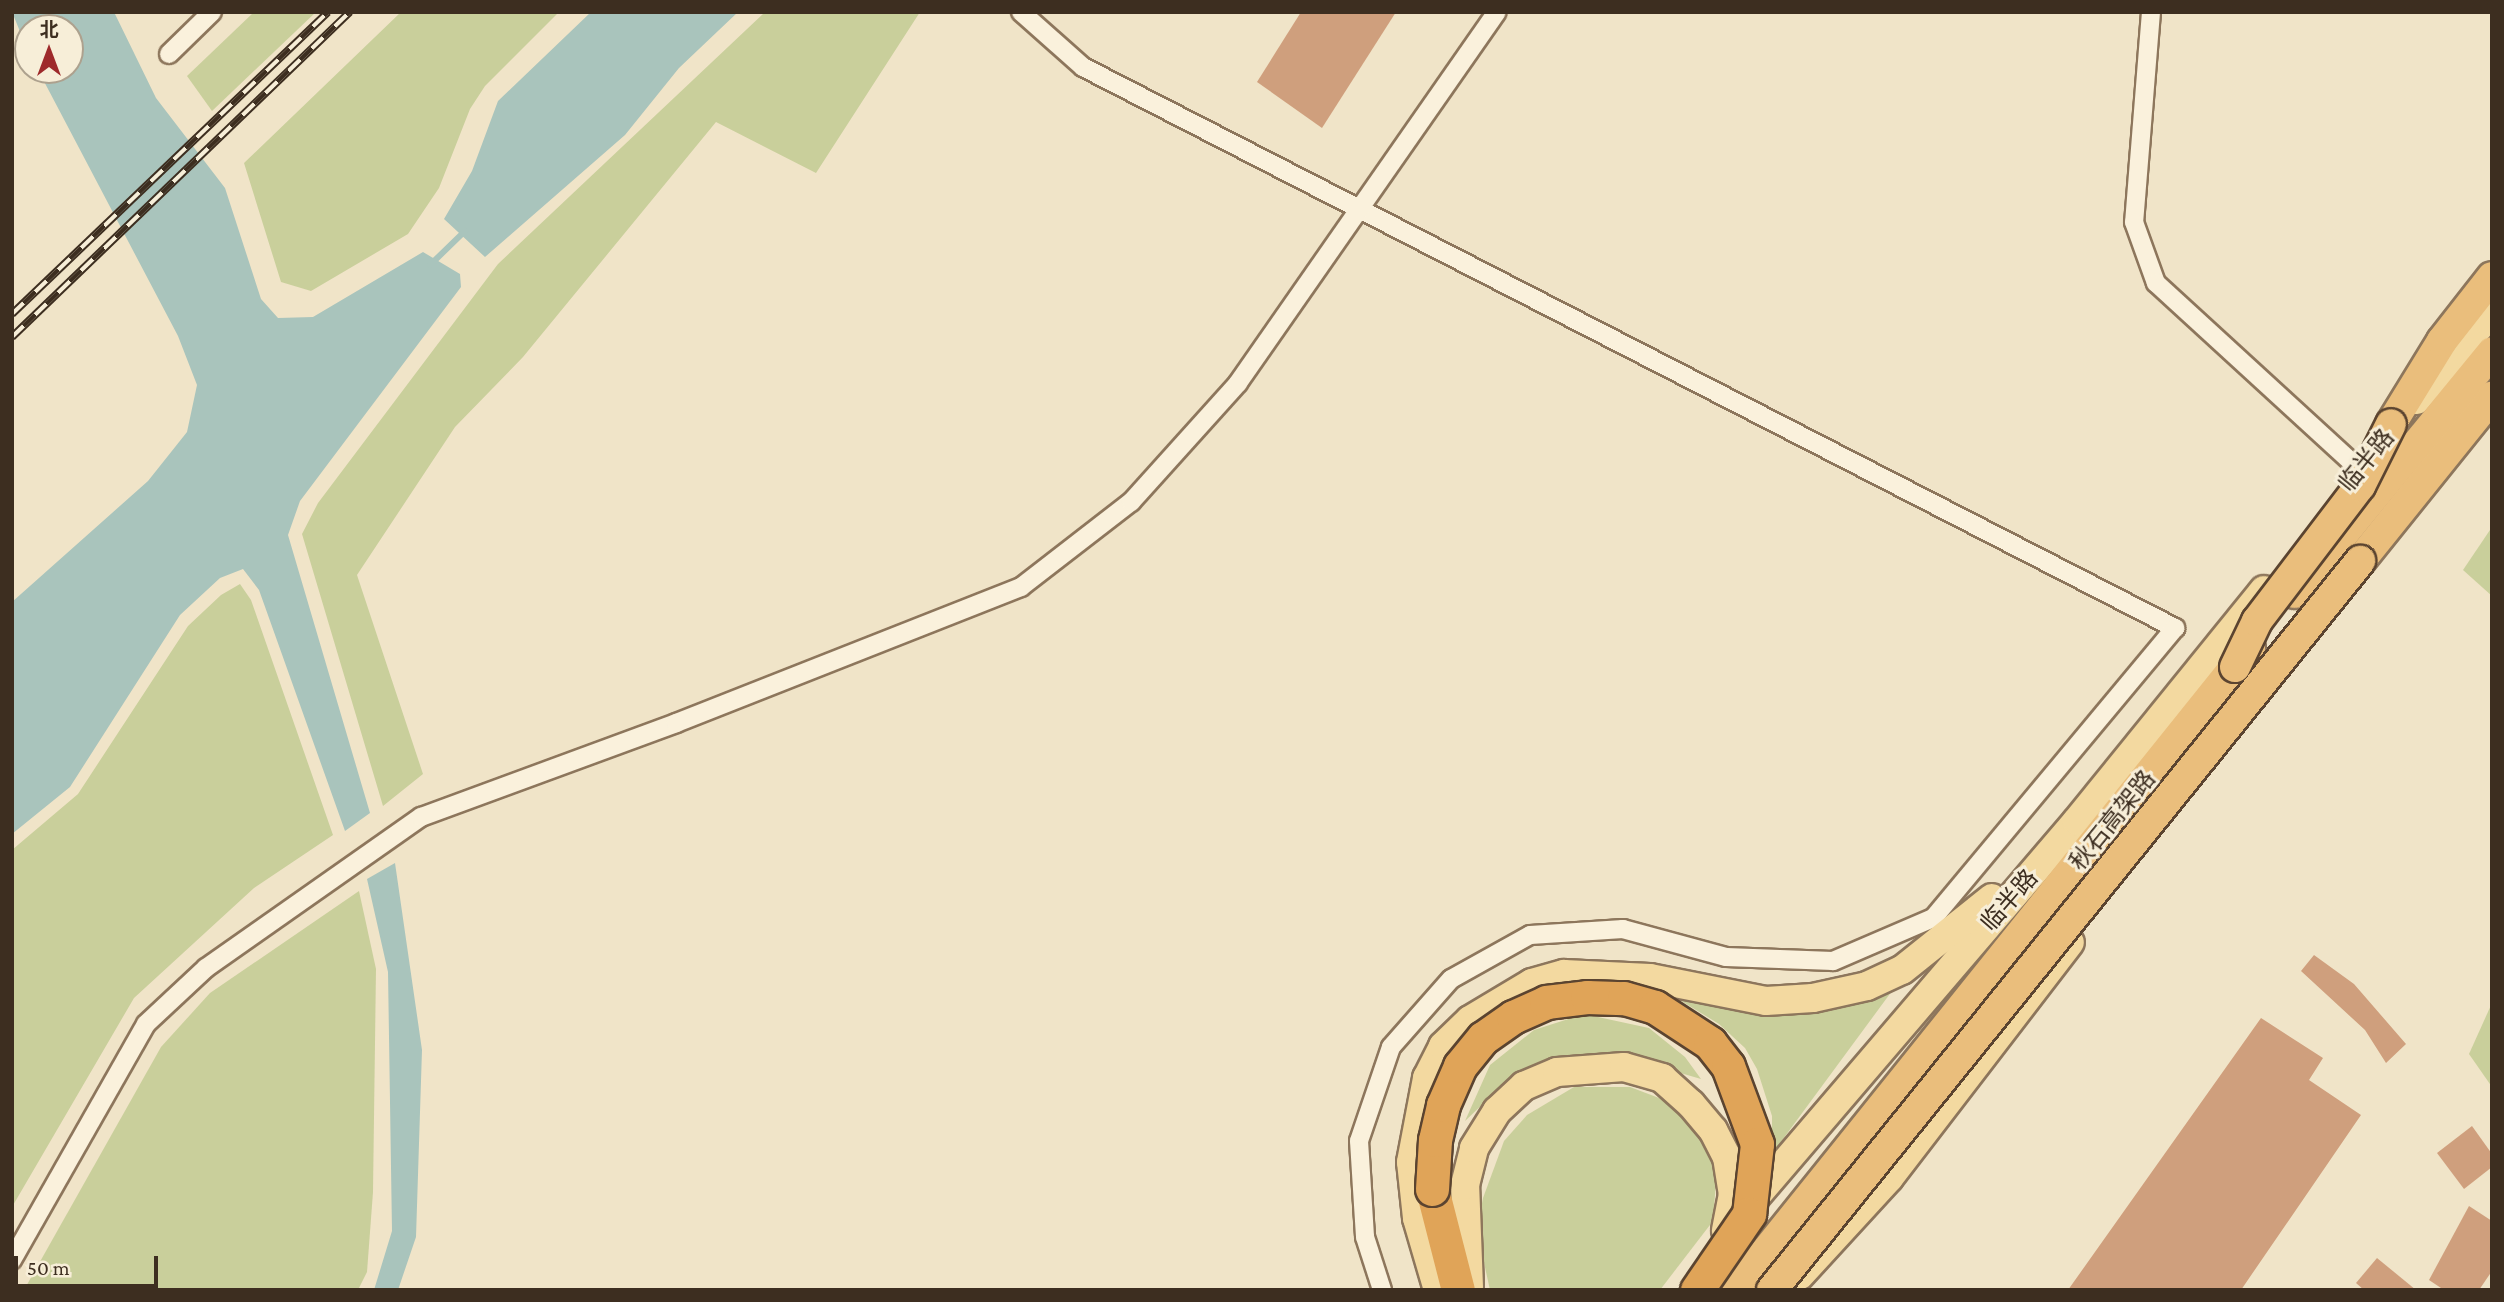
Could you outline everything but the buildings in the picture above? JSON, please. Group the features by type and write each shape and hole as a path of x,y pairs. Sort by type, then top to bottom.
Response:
{"highway":[{"path":"2235,667 2257,621 2360,486 2417,378 2492,277"},
{"name":"秋石高架路","path":"1734,1290 2492,352"},
{"name":"秋石高架路","path":"1772,1290 2492,397"},
{"path":"2360,561 2429,501 2492,426"},
{"path":"1458,1290 1432,1189 1435,1140 1444,1105 1460,1066 1483,1038 1513,1017 1546,1002 1599,997 1655,1007 1693,1029 1728,1066 1757,1144 1749,1214 1697,1290"}],"main road":[{"name":"临半路","path":"1681,1290 1726,1231 2077,821 2358,468 2492,312"},
{"name":"临半路","path":"1787,1290 1889,1178 2492,383"},
{"path":"1438,1290 1417,1218 1411,1162 1427,1078 1443,1045 1470,1020 1532,983 1564,974 1650,978 1766,1001 1813,999 1867,986 1902,970 1968,920 2077,821"},
{"path":"1469,1290 1465,1185 1474,1148 1497,1111 1524,1086 1557,1072 1624,1067 1662,1079 1691,1104 1713,1130 1727,1157 1733,1194 1726,1231"}],"street":[{"path":"169,54 212,12"},
{"path":"1021,12 1083,67 2175,628 1933,918 1833,961 1726,957 1623,929 1530,935 1451,979 1391,1047 1359,1141 1365,1237 1382,1290"},
{"path":"12,1259 146,1024 206,968 421,817 1021,587 1131,502 1221,403 1497,12"},
{"path":"2151,12 2134,222 2156,283 2358,468"}],"green space":[{"path":"254,12 316,12 212,111 187,76"},
{"path":"401,12 559,12 485,86 470,109 439,188 408,234 311,291 281,282 244,163"},
{"path":"765,12 920,12 816,173 716,122 523,357 455,427 357,575 423,774 383,806 302,534 318,503 498,264"},
{"path":"2492,527 2492,596 2463,570"},
{"path":"240,584 251,600 333,835 254,888 134,998 12,1207 12,850 78,794 188,626 221,595"},
{"path":"359,891 376,969 373,1192 367,1272 358,1290 24,1290 161,1047 210,993"},
{"path":"1892,991 1772,1154 1772,1116 1757,1069 1745,1048 1719,1024 1678,999 1792,1015 1857,1004"},
{"path":"2492,1003 2492,1087 2469,1054"},
{"path":"1584,1014 1649,1028 1685,1057 1701,1079 1619,1055 1573,1055 1508,1080 1465,1121 1490,1065 1534,1030"},
{"path":"1574,1087 1630,1087 1667,1101 1693,1124 1711,1154 1716,1181 1713,1221 1660,1290 1490,1290 1477,1231 1483,1198 1504,1141 1527,1115"}],"water":[{"path":"12,12 114,12 156,98 225,188 261,299 278,318 313,317 423,252 460,274 461,287 300,501 288,535 370,813 345,831 259,590 243,569 220,578 180,615 70,787 12,834 12,602 148,481 187,432 197,385 178,336 45,84 84,84 84,14 14,14 14,17"},
{"path":"591,12 738,12 679,68 625,135 485,257 444,219 472,171 498,101"},
{"path":"395,863 422,1050 416,1237 398,1290 374,1290 392,1231 388,972 367,879"}],"waterway":[{"path":"430,265 465,231"}],"railway":[{"path":"12,314 328,12"},
{"path":"12,337 350,12"}]}
